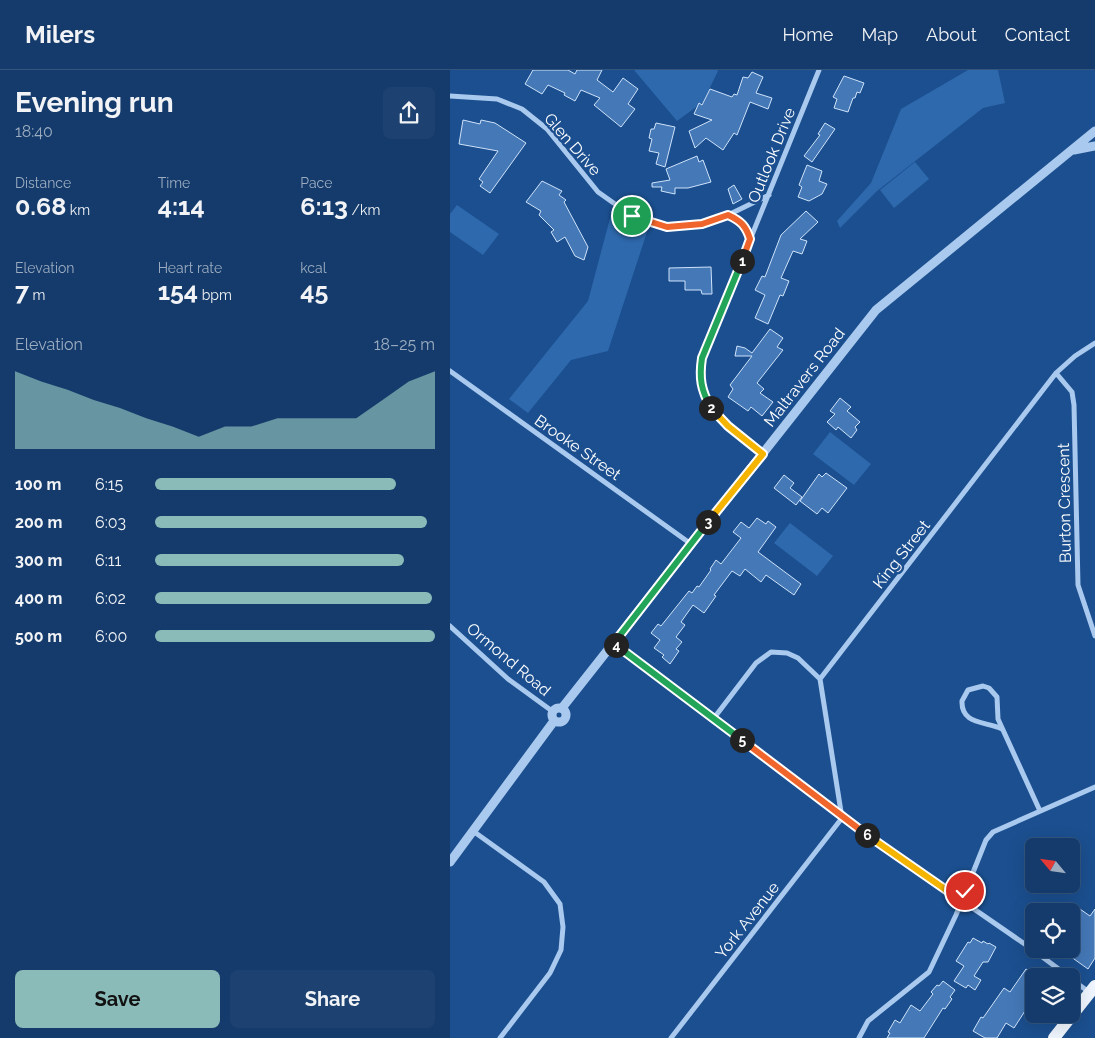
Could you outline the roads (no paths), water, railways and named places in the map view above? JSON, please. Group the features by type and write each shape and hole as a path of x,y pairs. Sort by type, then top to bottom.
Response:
{"main road":[{"path":"1054,1038 1092,989"}],"street":[{"path":"814,70 814,83"},
{"name":"Outlook Drive","path":"763,454 716,415 706,398 700,375 702,358 819,70"},
{"name":"Glen Drive","path":"450,96 496,99 522,109 547,129 598,192 632,216 667,227 702,224 728,215 769,195"},
{"name":"Maltravers Road","path":"562,708 876,310 1095,131"},
{"name":"Maltravers Road","path":"1074,150 1095,146"},
{"path":"728,215 746,227 750,239"},
{"name":"King Street","path":"820,679 1056,373 1095,342"},
{"name":"Brooke Street","path":"450,372 691,544"},
{"name":"Burton Crescent","path":"1056,373 1072,392 1074,405 1078,585 1095,636"},
{"name":"Ormond Road","path":"450,626 508,679 552,711"},
{"path":"614,643 842,818 1057,968"},
{"path":"714,718 756,663 771,652 787,653 798,658 820,679 842,818"},
{"path":"1002,729 971,720 966,716 962,701 968,690 982,686 994,692 997,697 998,719 1040,811"},
{"path":"557,707 562,708 566,714 565,718 561,722 554,721 551,716 552,711 557,707"},
{"path":"450,862 554,721"},
{"path":"859,1038 868,1021 929,972 962,901 989,836 993,832 1095,788"},
{"name":"York Avenue","path":"671,1038 842,818"},
{"path":"473,831 544,882 560,904 564,927 561,950 550,973 500,1038"},
{"path":"1080,983 1092,989"}]}
